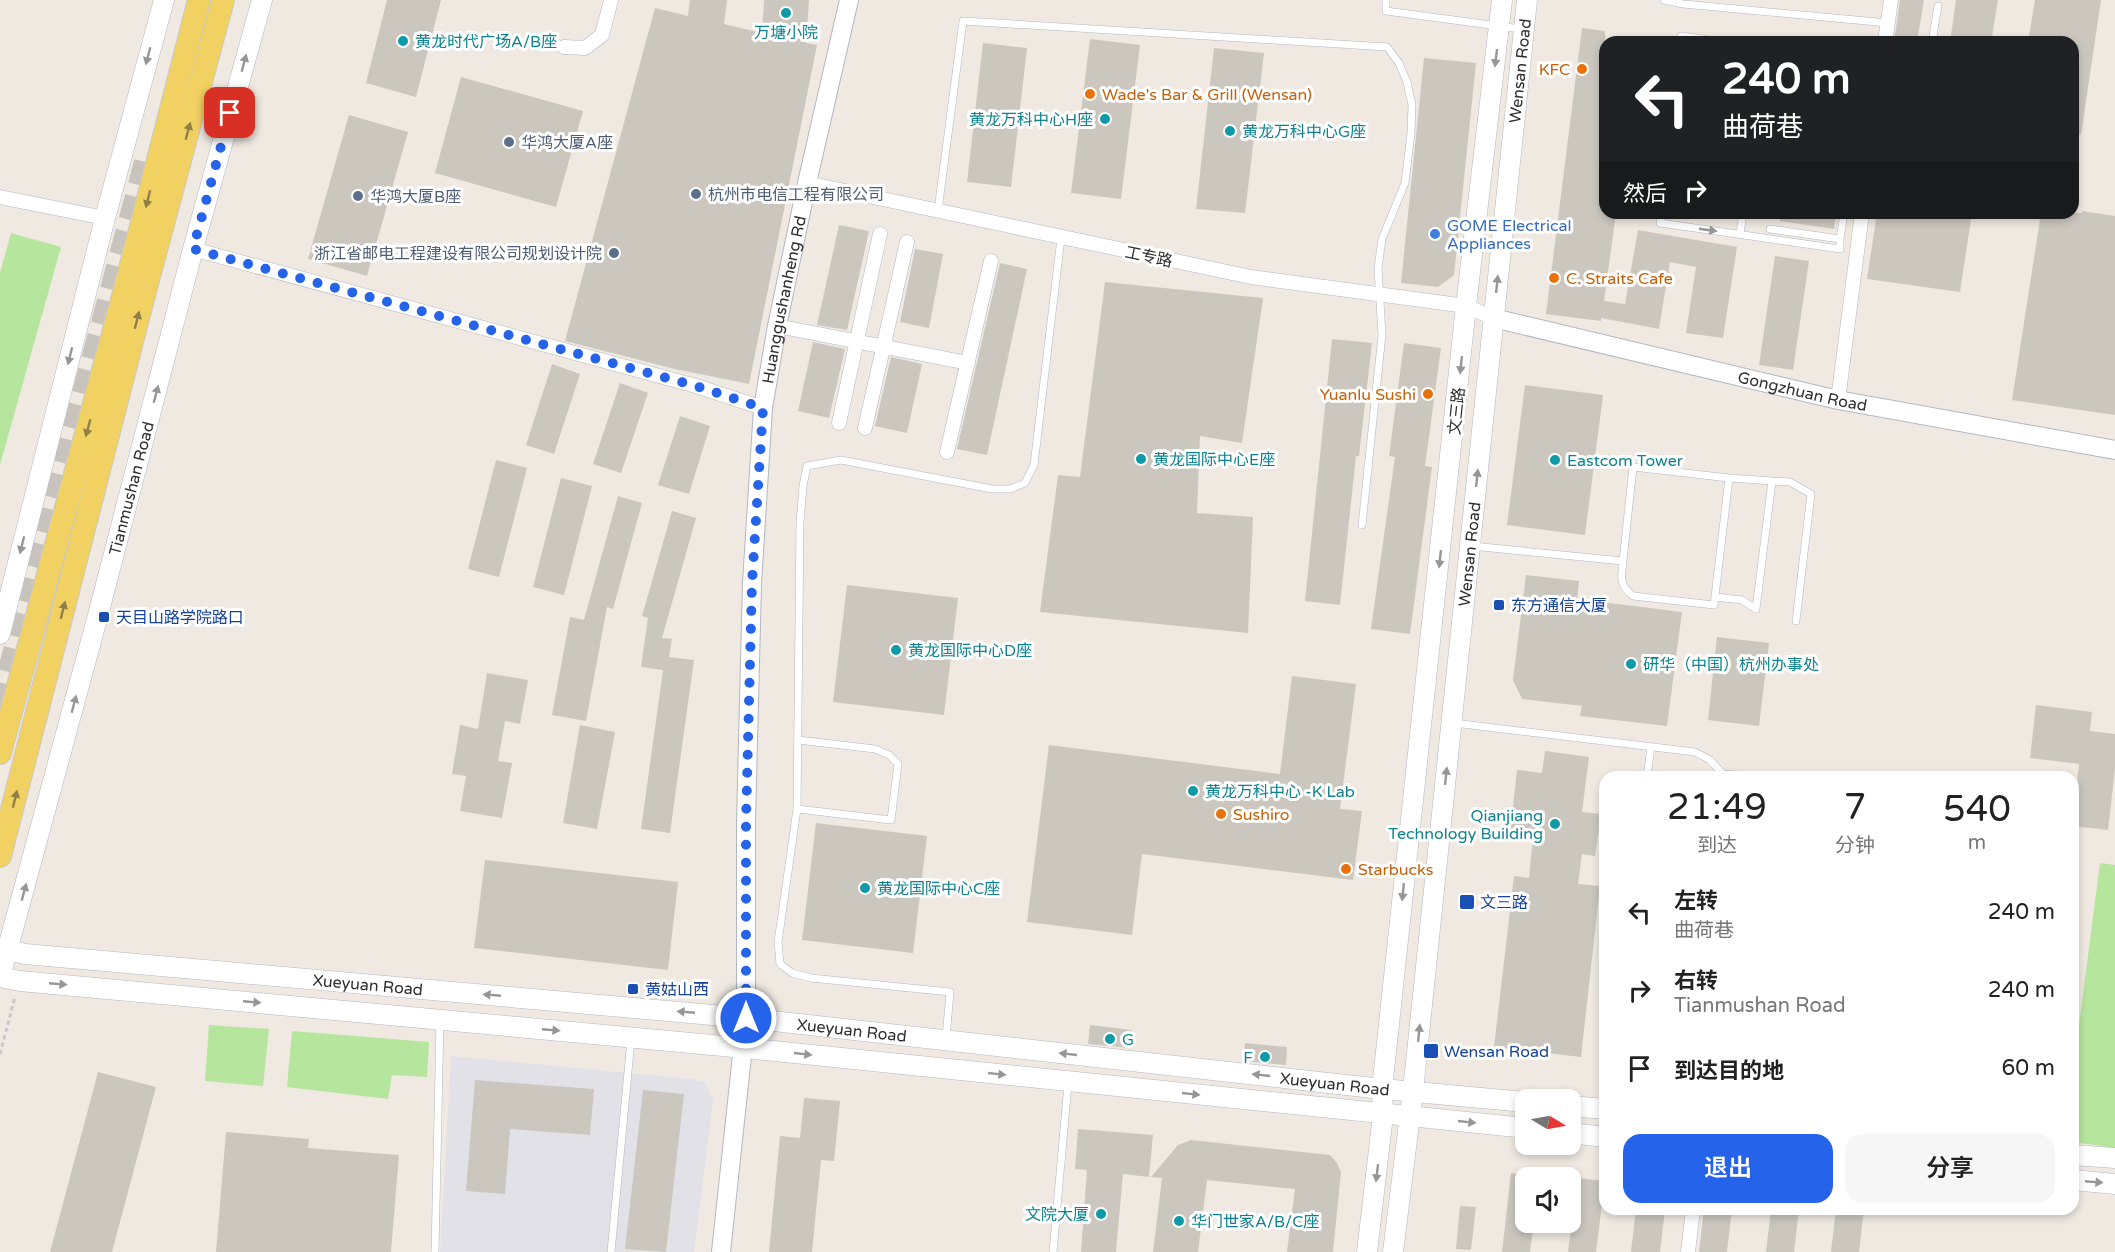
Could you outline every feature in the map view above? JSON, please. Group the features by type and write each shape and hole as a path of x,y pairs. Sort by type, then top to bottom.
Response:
{"main road":[{"path":"0,634 105,218 164,0"},
{"path":"0,753 127,281 199,0"},
{"path":"0,856 141,307 223,0"},
{"name":"Tianmushan Road","path":"0,977 4,948 94,631 193,249 262,0"},
{"name":"文三路","path":"1367,1252 1383,1115 1382,1089 1466,306 1502,0"},
{"name":"Wensan Road","path":"1393,1252 1413,1091 1527,0"},
{"name":"Xueyuan Road","path":"4,948 25,954 746,1018 1382,1089 1515,1101"},
{"name":"Xueyuan Road","path":"0,977 20,981 745,1048 1515,1127"},
{"path":"1581,1107 1599,1108"},
{"path":"1581,1134 1599,1136"},
{"path":"2079,1155 2115,1158"},
{"path":"2079,1181 2115,1184"}],"street":[{"path":"564,47 585,48 602,35 611,0"},
{"name":"Huanggushanheng Rd","path":"720,1252 745,1048 746,821 752,583 763,408 777,326 807,183 849,0"},
{"path":"1886,36 1891,0"},
{"name":"工专路","path":"807,183 1251,277 1466,306 1493,318"},
{"path":"0,197 105,218"},
{"path":"1838,400 1861,219"},
{"path":"839,423 880,234"},
{"path":"865,428 907,242"},
{"path":"193,249 696,386 763,408"},
{"path":"947,452 991,261"},
{"name":"Gongzhuan Road","path":"1493,318 1838,400 2115,450"},
{"path":"777,326 968,363"},
{"path":"1688,1252 1692,1215"}],"lane":[{"path":"1386,0 1386,11 1524,30"},
{"path":"1664,0 1694,5 1888,23"},
{"path":"1933,36 1938,6"},
{"path":"938,210 963,21 1387,47 1399,63 1407,82 1412,105 1412,133 1405,183 1382,239 1378,268 1382,335 1362,525"},
{"path":"1660,219 1660,223 1840,249 1843,219"},
{"path":"1740,234 1742,219"},
{"path":"1770,229 1840,240"},
{"path":"945,1040 950,992 811,978 792,973 780,964 778,942 797,809 800,523 803,486 807,466 841,460 992,489 1011,489 1025,483 1034,465 1061,238"},
{"path":"1729,478 1714,605 1633,596 1624,589 1623,561 1633,467 1729,478 1790,482 1811,494 1796,621"},
{"path":"1715,597 1742,600 1756,609 1772,481"},
{"path":"1470,545 1623,561"},
{"path":"1451,723 1695,752 1710,760 1720,771"},
{"path":"797,809 891,820 898,764 889,754 875,749 798,740"},
{"path":"1648,771 1651,747"},
{"path":"435,1252 440,1019"},
{"path":"611,1252 632,1037"},
{"path":"1053,1252 1068,1082"}],"shaded area":[{"path":"451,1056 705,1082 713,1100 694,1252 440,1252"}],"green space":[{"path":"11,233 61,247 0,465 0,273"},
{"path":"2100,863 2115,865 2115,1148 2079,1143 2079,1025"},
{"path":"209,1025 269,1029 263,1086 205,1081"},
{"path":"292,1031 429,1042 427,1077 392,1075 388,1099 287,1087"}],"building":[{"name":"黄龙时代广场A/B座","path":"387,0 441,0 416,97 366,83"},
{"name":"杭州市电信工程有限公司","path":"690,0 727,0 724,24 762,33 764,0 809,0 806,43 817,45 749,384 675,369 565,341 655,8 688,16"},
{"path":"1900,0 1924,0 1918,36 1895,36"},
{"path":"1956,0 1998,0 1992,36 1951,36"},
{"path":"2035,0 2101,0 2081,135 2079,135 2079,36 2029,36"},
{"path":"1582,28 1605,31 1605,36 1599,36 1599,219 1615,219 1604,301 1625,304 1638,230 1737,247 1723,338 1686,333 1696,267 1670,262 1659,329 1601,318 1601,321 1546,314"},
{"name":"黄龙万科中心H座","path":"1090,39 1140,45 1121,199 1071,193"},
{"path":"983,43 1027,48 1011,187 967,182"},
{"name":"黄龙万科中心G座","path":"1214,48 1264,53 1245,213 1196,209"},
{"path":"1424,58 1476,63 1454,275 1438,287 1401,283"},
{"name":"华鸿大厦A座","path":"461,77 583,111 556,207 435,173"},
{"name":"华鸿大厦B座","path":"349,115 408,132 367,276 308,259"},
{"path":"2082,211 2115,216 2115,415 2012,400 2040,219 2079,219 2079,213"},
{"path":"1780,219 1835,219 1834,229 1780,221"},
{"path":"1876,219 1971,219 1960,292 1867,279"},
{"path":"839,225 869,231 847,330 817,325"},
{"path":"915,249 943,254 929,328 900,322"},
{"path":"1775,256 1809,261 1793,370 1759,365"},
{"path":"1000,263 1027,269 987,455 957,449"},
{"name":"黄龙国际中心E座","path":"1105,282 1263,298 1242,443 1200,436 1197,513 1253,517 1248,633 1040,612 1058,475 1080,477"},
{"path":"1332,339 1372,343 1359,456 1356,456 1340,605 1305,601"},
{"path":"813,342 845,349 829,418 798,411"},
{"path":"1404,343 1441,348 1425,466 1432,467 1410,634 1371,629 1395,457 1389,456"},
{"path":"891,357 922,364 907,433 875,426"},
{"path":"552,364 580,374 554,454 526,445"},
{"path":"620,383 648,393 621,473 593,464"},
{"name":"Eastcom Tower","path":"1525,385 1603,395 1585,535 1507,525"},
{"path":"680,416 710,426 689,494 658,485"},
{"path":"496,460 527,468 499,577 468,569"},
{"path":"561,478 592,486 564,595 533,587"},
{"path":"618,496 642,503 613,609 607,607 586,721 552,715 570,617 584,620"},
{"path":"672,511 696,518 662,638 672,639 669,657 694,660 670,833 641,829 663,670 641,667 648,618 642,616"},
{"path":"1526,575 1579,581 1577,599 1682,612 1667,726 1580,716 1582,706 1522,699 1513,680"},
{"name":"黄龙国际中心D座","path":"847,585 958,598 944,715 833,702"},
{"path":"1717,637 1769,643 1759,726 1708,720"},
{"path":"487,673 528,680 520,724 505,721 498,761 512,763 502,818 460,811 466,776 452,774 460,725 478,729"},
{"name":"黄龙万科中心 -K Lab","path":"1292,676 1356,684 1340,809 1362,811 1353,880 1142,854 1132,935 1027,922 1049,745 1280,774"},
{"path":"2036,705 2092,712 2090,731 2115,734 2115,769 2108,830 2079,827 2079,764 2030,758"},
{"path":"580,725 615,732 597,829 563,823"},
{"path":"1545,751 1589,757 1582,812 1599,814 1595,856 1582,854 1578,884 1599,886 1581,1057 1494,1047 1514,876 1529,878 1533,837 1510,834 1517,770 1542,773"},
{"name":"黄龙国际中心C座","path":"816,823 927,836 913,953 802,940"},
{"path":"485,860 678,882 668,970 474,948"},
{"name":"G","path":"1090,1025 1132,1030 1130,1048 1088,1044"},
{"name":"F","path":"1245,1043 1287,1047 1286,1065 1244,1061"},
{"path":"98,1072 156,1087 112,1252 50,1252"},
{"path":"475,1080 594,1089 590,1135 510,1129 505,1194 466,1191"},
{"path":"643,1090 684,1094 666,1252 625,1249"},
{"path":"804,1098 840,1101 834,1161 821,1160 812,1252 769,1252 780,1136 800,1138"},
{"name":"文院大厦","path":"1078,1129 1153,1135 1149,1177 1123,1174 1116,1252 1081,1252 1087,1170 1075,1169"},
{"path":"226,1132 309,1139 308,1148 399,1155 391,1252 216,1252"},
{"name":"华门世家A/B/C座","path":"1191,1140 1330,1155 1341,1172 1333,1252 1287,1252 1295,1189 1207,1180 1198,1252 1153,1252 1162,1178 1151,1177 1178,1145"},
{"path":"1511,1173 1515,1174 1515,1233 1533,1233 1530,1252 1502,1252"},
{"path":"1581,1178 1599,1180 1601,1215 1596,1252 1568,1252 1570,1233 1581,1233"},
{"path":"1460,1206 1476,1207 1471,1250 1456,1249"},
{"path":"1635,1215 1664,1215 1660,1252 1631,1252"},
{"path":"1703,1215 1731,1215 1727,1252 1699,1252"},
{"path":"1770,1215 1798,1215 1794,1252 1766,1252"},
{"path":"1835,1215 1863,1215 1859,1252 1831,1252"}],"tunnel":[{"path":"0,707 147,159"}],"place":[{"name":"万塘小院","path":"786,13"},
{"name":"黄龙时代广场A/B座","path":"403,41"},
{"name":"KFC","path":"1582,69"},
{"name":"Wade's Bar & Grill (Wensan)","path":"1090,94"},
{"name":"黄龙万科中心H座","path":"1105,119"},
{"name":"黄龙万科中心G座","path":"1230,131"},
{"name":"华鸿大厦A座","path":"509,142"},
{"name":"杭州市电信工程有限公司","path":"696,194"},
{"name":"华鸿大厦B座","path":"358,196"},
{"name":"GOME Electrical Appliances","path":"1435,234"},
{"name":"浙江省邮电工程建设有限公司规划设计院","path":"614,253"},
{"name":"C. Straits Cafe","path":"1554,278"},
{"name":"Yuanlu Sushi","path":"1428,394"},
{"name":"黄龙国际中心E座","path":"1141,459"},
{"name":"Eastcom Tower","path":"1555,460"},
{"name":"东方通信大厦","path":"1499,605"},
{"name":"天目山路学院路口","path":"104,617"},
{"name":"黄龙国际中心D座","path":"896,650"},
{"name":"研华（中国）杭州办事处","path":"1631,664"},
{"name":"黄龙万科中心 -K Lab","path":"1193,791"},
{"name":"Sushiro","path":"1221,814"},
{"name":"Qianjiang Technology Building","path":"1555,824"},
{"name":"Starbucks","path":"1346,869"},
{"name":"黄龙国际中心C座","path":"865,888"},
{"name":"文三路","path":"1467,902"},
{"name":"黄姑山西","path":"633,989"},
{"name":"G","path":"1110,1039"},
{"name":"Wensan Road","path":"1431,1051"},
{"name":"F","path":"1265,1057"},
{"name":"文院大厦","path":"1101,1214"},
{"name":"华门世家A/B/C座","path":"1179,1221"}],"route":[{"path":"230,113 193,249 696,386 763,408 752,583 746,821 746,1018"}]}
